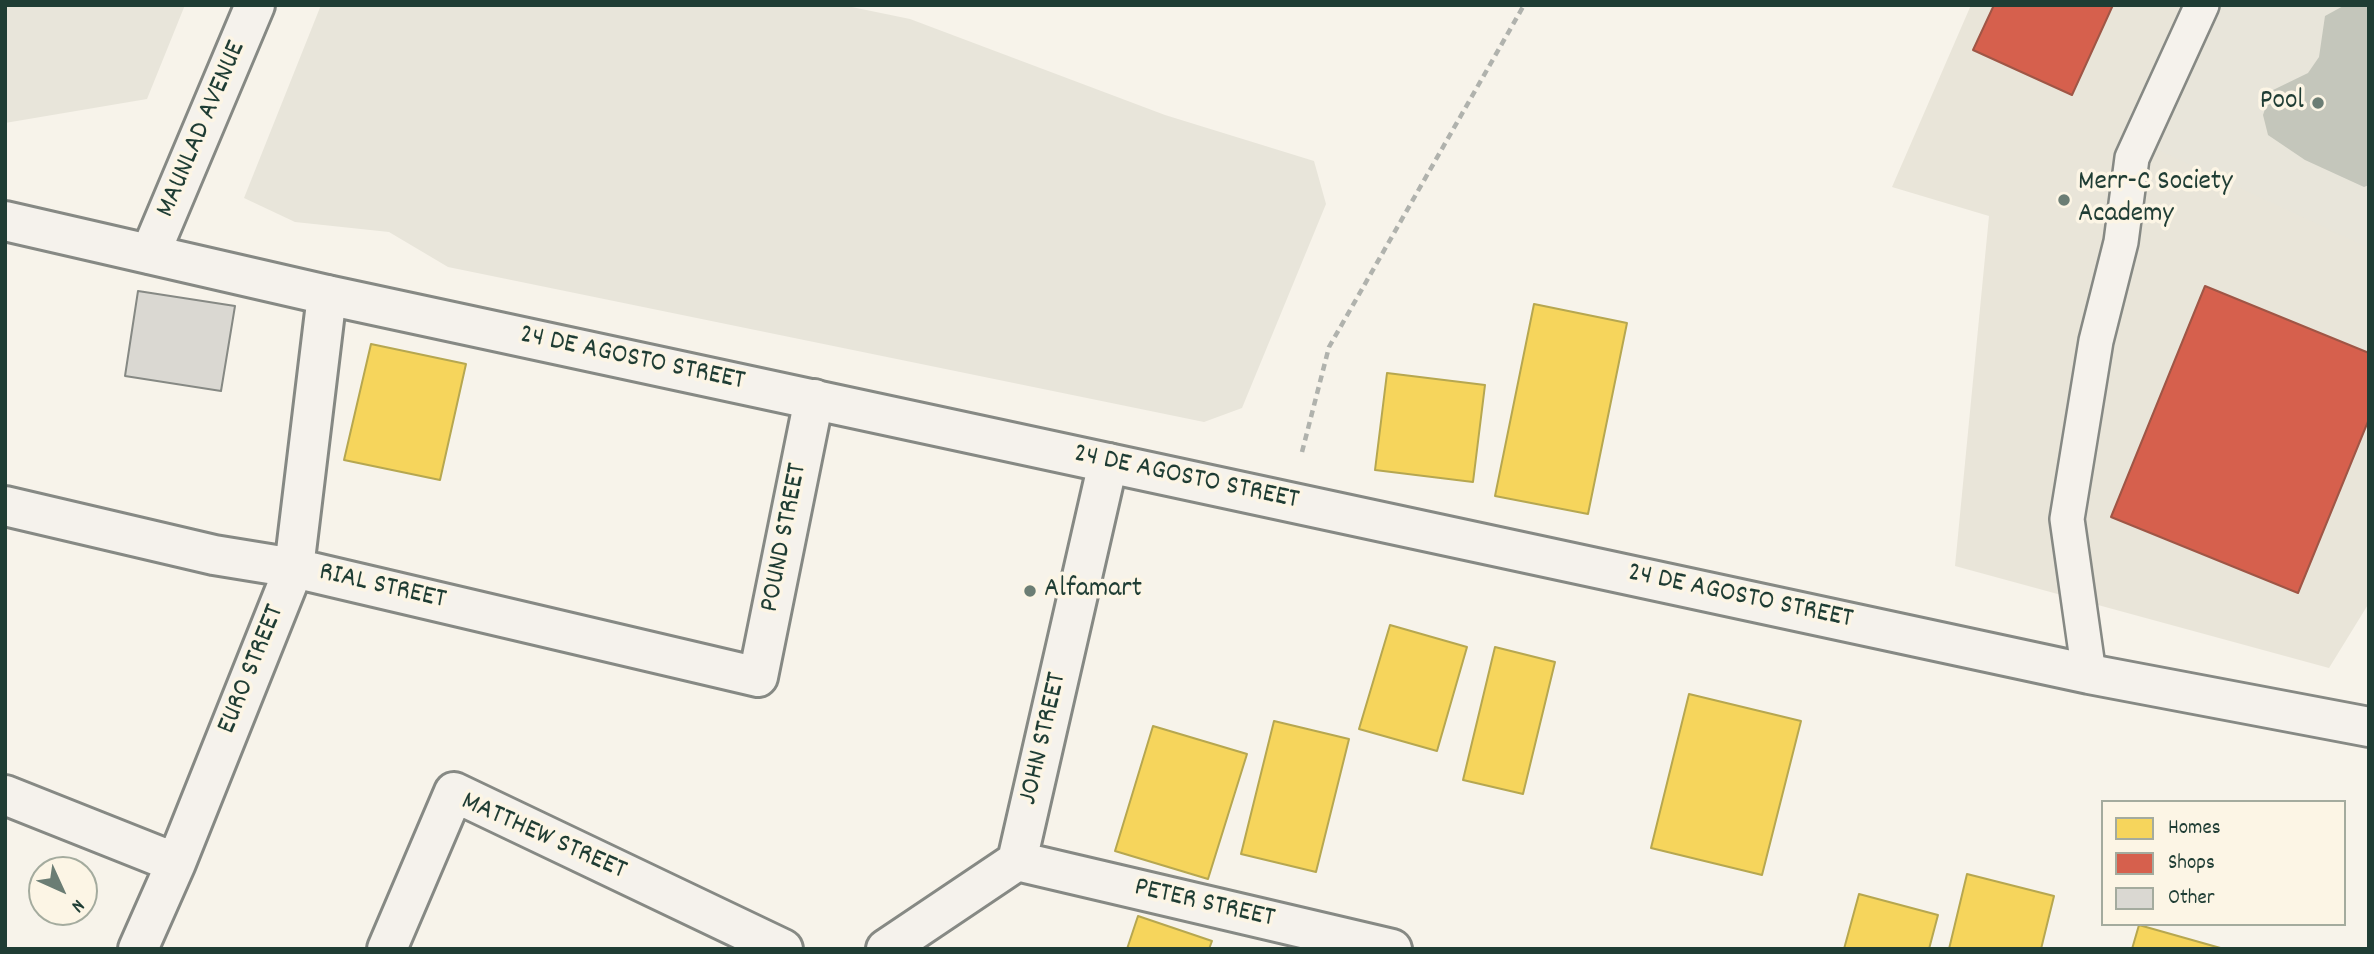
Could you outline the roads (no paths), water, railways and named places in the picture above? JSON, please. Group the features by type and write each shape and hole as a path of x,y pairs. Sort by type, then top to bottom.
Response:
{"street":[{"name":"MAUNLAD AVENUE","path":"150,254 255,5"},
{"name":"24 DE AGOSTO STREET","path":"5,221 327,295 2089,674 2369,727"},
{"name":"EURO STREET","path":"138,949 176,863 294,568 327,295"},
{"name":"POUND STREET","path":"758,677 814,399"},
{"name":"JOHN STREET","path":"1017,861 1108,463"},
{"name":"RIAL STREET","path":"5,506 214,555 294,568 758,677"},
{"name":"MATTHEW STREET","path":"387,949 454,792 783,949"},
{"path":"5,795 176,863"},
{"path":"886,949 1017,861"},
{"name":"PETER STREET","path":"1017,861 1392,949"}],"lane":[{"path":"2089,674 2067,519 2096,341 2121,242 2132,158 2202,5"}],"place":[{"name":"Pool","path":"2318,103"},
{"name":"Merr-C Society Academy","path":"2064,200"},
{"name":"Alfamart","path":"1030,591"}]}
